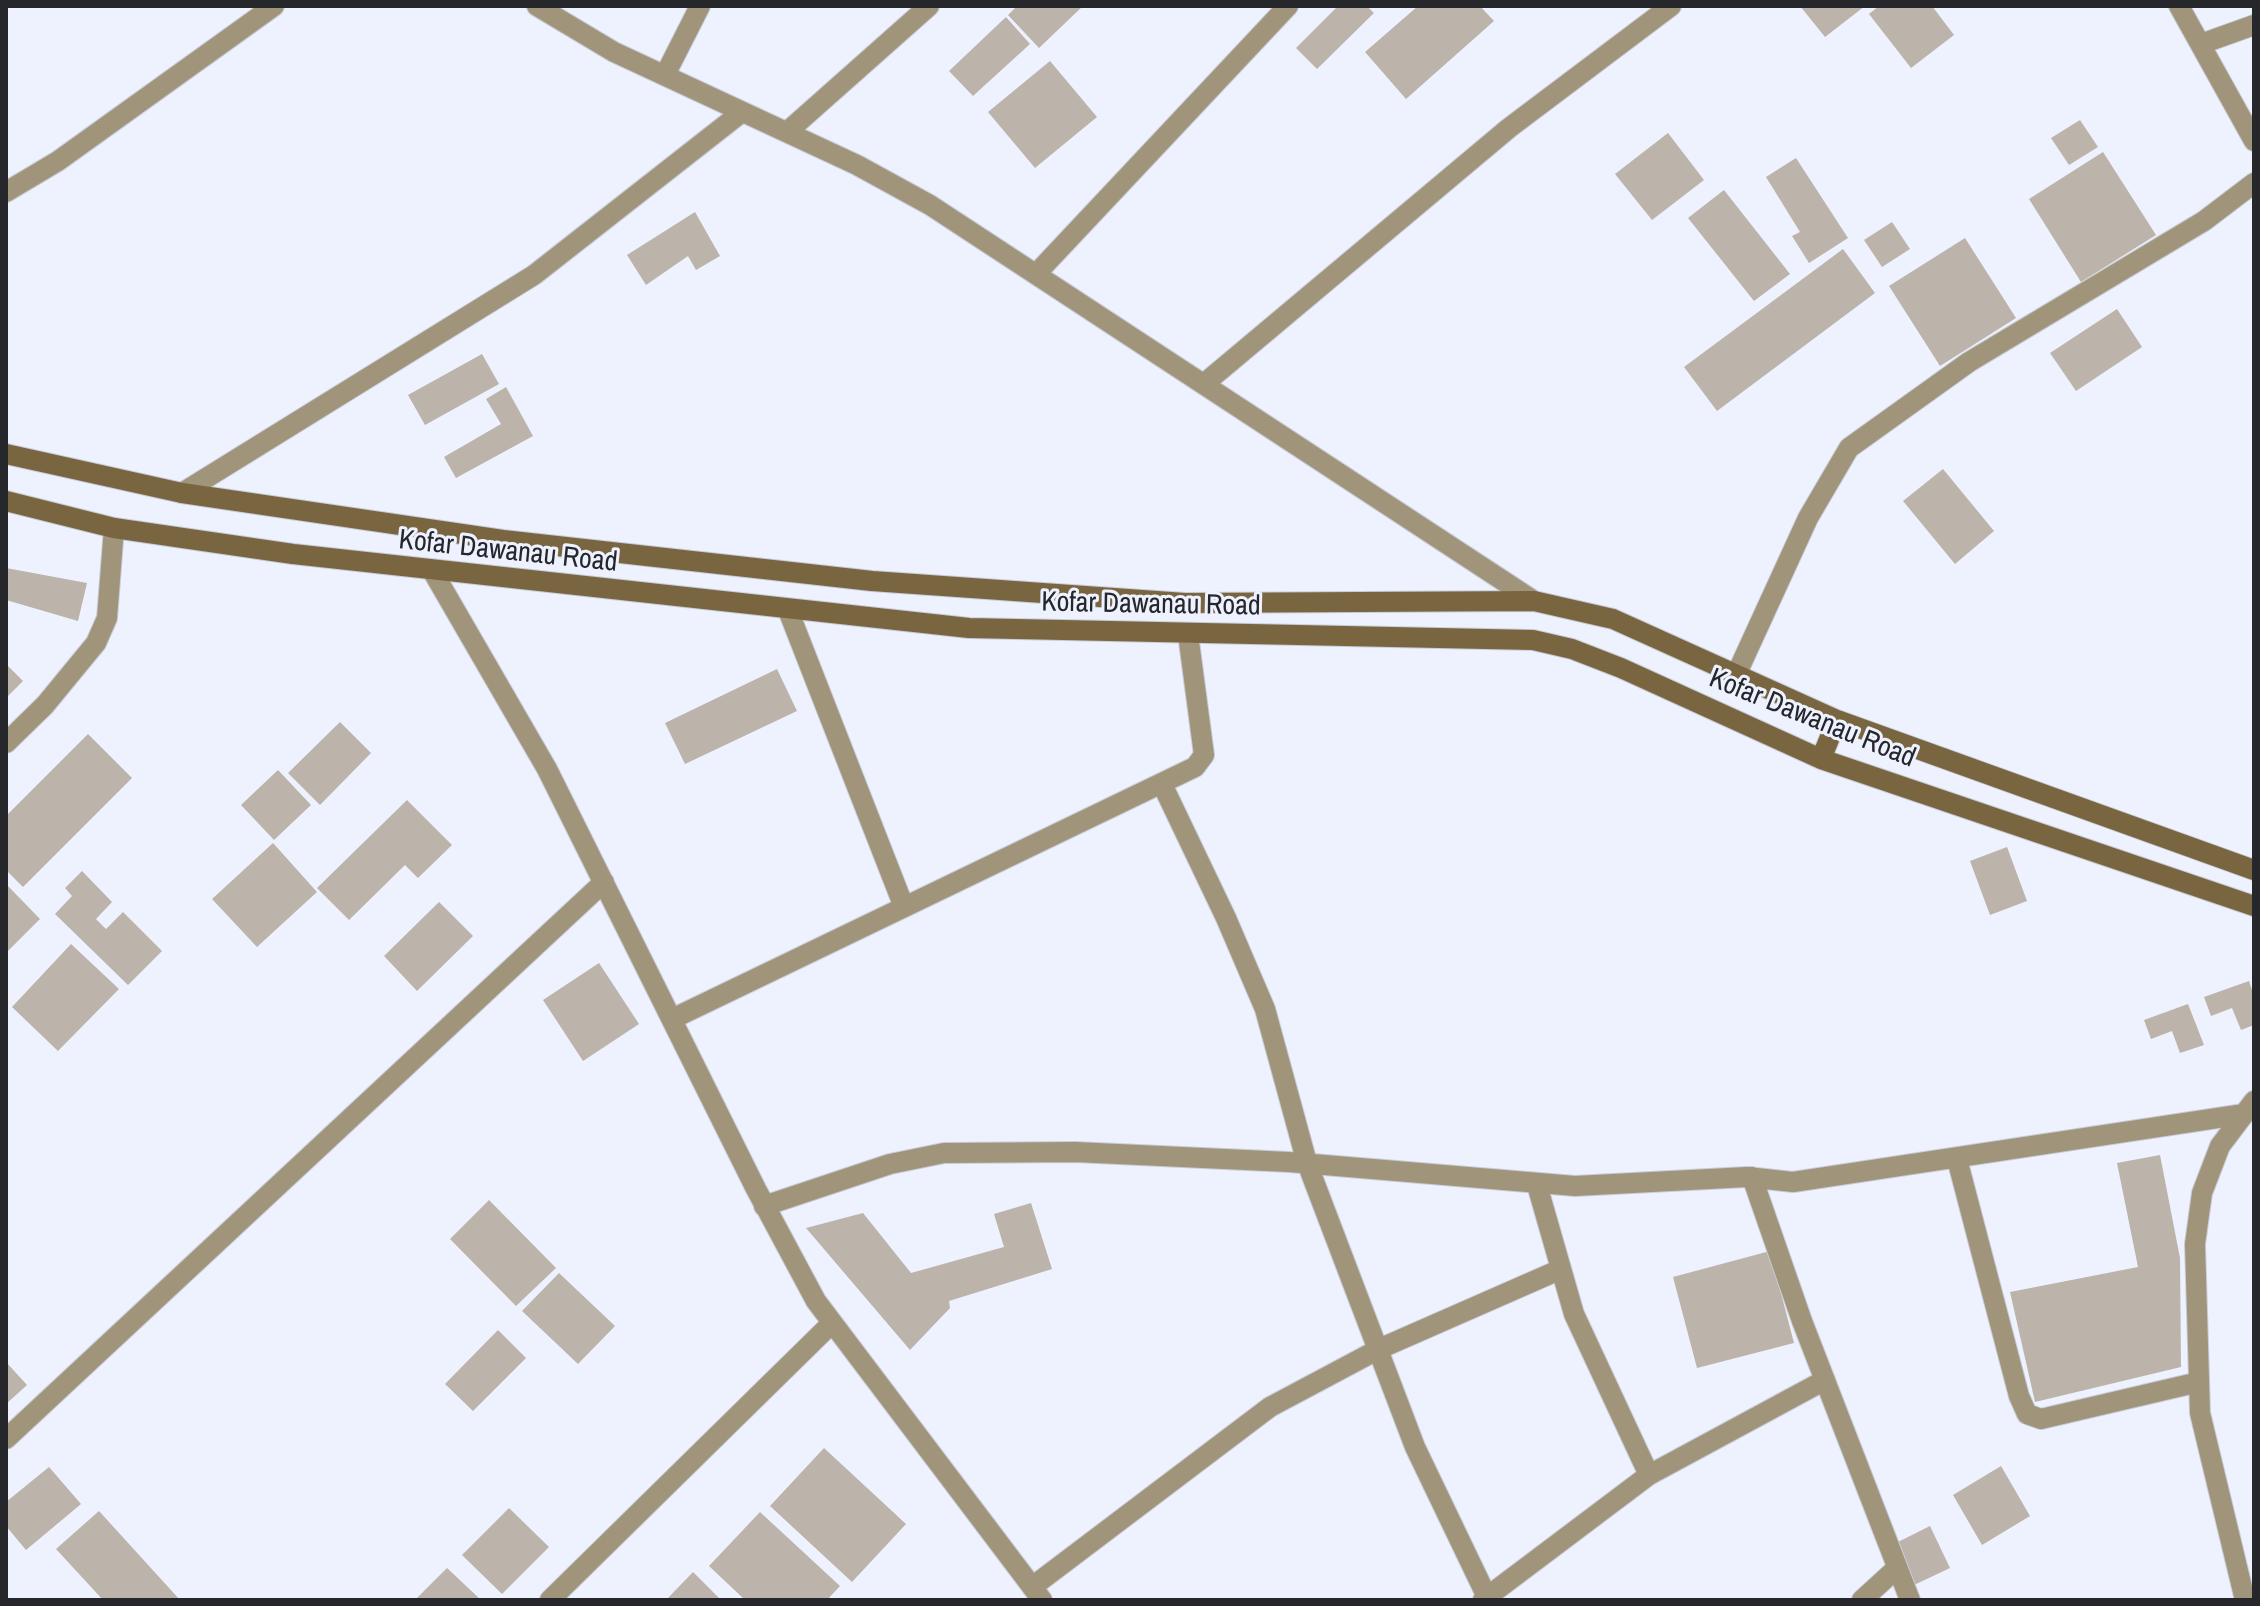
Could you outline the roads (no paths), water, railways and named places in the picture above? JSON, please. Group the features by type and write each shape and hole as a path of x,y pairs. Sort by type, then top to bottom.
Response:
{"street":[{"path":"6,192 58,161 274,6"},
{"path":"537,6 614,52 787,132 930,205 1534,601"},
{"path":"665,75 700,6"},
{"path":"787,132 929,6"},
{"path":"1036,274 1288,6"},
{"path":"1205,383 1509,128 1671,6"},
{"path":"2179,6 2254,141"},
{"path":"2201,44 2254,25"},
{"path":"182,493 534,275 742,112"},
{"path":"1737,673 1808,518 1849,448 1969,362 2204,221 2254,183"},
{"name":"Kofar Dawanau Road","path":"6,454 182,493 503,540 872,581 1185,603 1534,601 1613,619 1837,720 2254,870"},
{"name":"Kofar Dawanau Road","path":"6,501 114,528 433,572 969,628 1533,640 1572,649 1621,668 1821,759 2254,906"},
{"path":"6,743 45,705 96,643 107,618 114,528"},
{"path":"433,572 547,769 764,1206 816,1301 1037,1594 1270,1407 1379,1349 1559,1270"},
{"path":"788,610 904,907"},
{"path":"672,1019 1195,767 1204,755 1188,634"},
{"path":"1821,759 1837,720"},
{"path":"1162,784 1226,918 1265,1009 1307,1163 1415,1447 1485,1598 1649,1475 1825,1380"},
{"path":"6,1439 604,882"},
{"path":"764,1206 890,1164 944,1153 1075,1152 1307,1163 1537,1185 1752,1177 1793,1182 1957,1159 2249,1108"},
{"path":"2245,1600 2200,1413 2195,1244 2202,1193 2220,1146 2249,1108"},
{"path":"1957,1159 2019,1396 2027,1414 2041,1419 2199,1382"},
{"path":"1752,1177 1825,1380 1910,1600"},
{"path":"1537,1185 1574,1314 1649,1475"},
{"path":"550,1600 832,1323"},
{"path":"1862,1600 1897,1568"}]}
